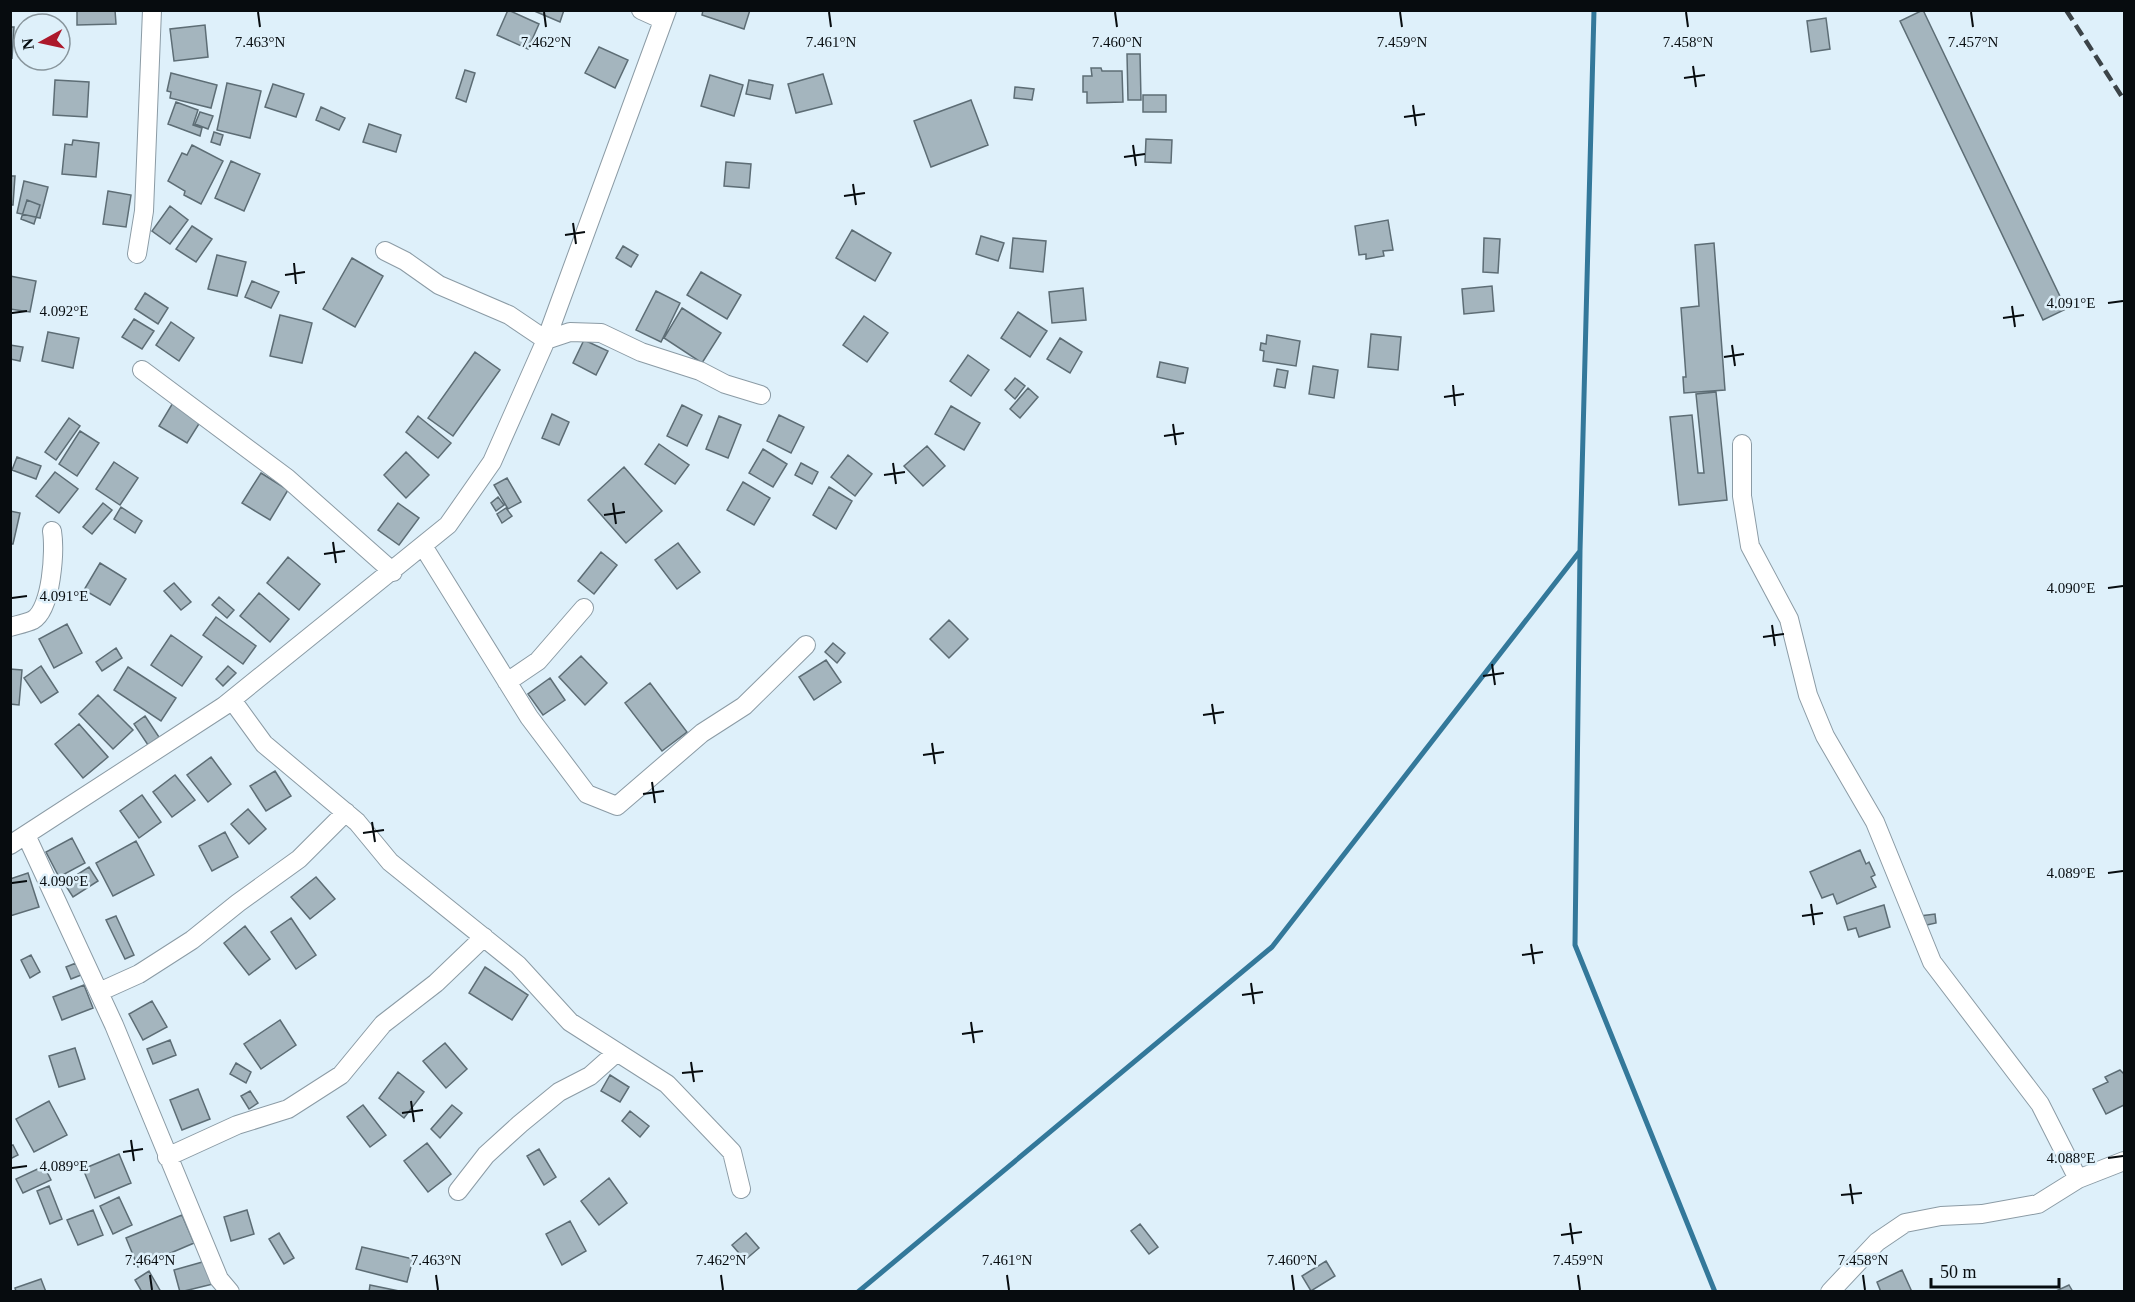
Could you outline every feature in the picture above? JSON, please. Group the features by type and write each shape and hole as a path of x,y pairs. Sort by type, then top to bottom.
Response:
{"street":[{"path":"137,254 144,211 152,10"},
{"path":"230,1292 219,1279 99,992 18,840 166,747 232,700 393,572 448,525 492,462 546,340 665,15 641,10"},
{"path":"385,251 405,261 439,285 482,301 509,315 546,340"},
{"path":"546,340 570,332 601,333 641,352 761,395"},
{"path":"142,370 287,478 393,572"},
{"path":"1742,444 1742,495 1750,546 1789,619 1808,695 1825,736 1875,822 1932,962 2040,1104 2078,1179"},
{"path":"10,627 34,620 45,603 54,548 52,531"},
{"path":"423,546 529,717 587,794 617,806 702,733 744,706 806,645"},
{"path":"507,682 538,661 584,608"},
{"path":"232,700 264,744 357,822 390,862 519,965 570,1022 667,1084 732,1152 741,1190"},
{"path":"99,992 139,974 192,940 299,859 346,813"},
{"path":"168,1157 237,1125 288,1109 341,1075 383,1024 436,983 484,937"},
{"path":"458,1191 486,1155 520,1124 559,1092 590,1076 616,1052"},
{"path":"1830,1292 1877,1242 1905,1223 2038,1204 2078,1179 2124,1161"}],"building":[{"path":"77,10 115,10 116,24 77,25"},
{"path":"508,10 539,24 528,49 497,35"},
{"path":"532,10 564,10 560,22"},
{"path":"703,10 750,10 744,29 702,15"},
{"path":"1923,10 2066,309 2043,320 1900,21"},
{"path":"1826,18 1830,49 1811,52 1807,21"},
{"path":"205,25 208,57 174,61 170,29"},
{"path":"10,27 12,27 12,58 10,57"},
{"path":"599,47 628,60 615,88 585,73"},
{"path":"1127,54 1140,54 1141,100 1128,100"},
{"path":"1091,68 1101,68 1102,71 1122,71 1123,102 1087,103 1087,92 1083,92 1083,76 1092,76"},
{"path":"465,70 475,73 466,102 456,98"},
{"path":"171,73 217,85 211,108 170,98 171,92 167,91"},
{"path":"823,74 832,104 796,113 788,84"},
{"path":"710,75 743,85 734,116 701,106"},
{"path":"55,80 89,82 87,117 53,115"},
{"path":"749,80 773,85 770,99 746,94"},
{"path":"227,83 261,91 250,138 217,130"},
{"path":"273,84 304,94 296,117 265,107"},
{"path":"1015,87 1034,89 1032,100 1014,98"},
{"path":"1143,95 1166,95 1166,112 1143,112"},
{"path":"971,100 988,145 931,167 914,121"},
{"path":"176,102 198,110 193,125 202,128 200,136 168,124"},
{"path":"321,107 345,118 339,130 316,120"},
{"path":"200,112 213,116 208,129 195,124"},
{"path":"369,124 401,135 396,152 363,142"},
{"path":"214,132 223,135 220,145 211,142"},
{"path":"1146,139 1172,140 1171,163 1145,162"},
{"path":"73,140 99,143 96,177 62,174 65,144 72,145"},
{"path":"192,145 223,161 201,204 184,195 185,191 168,181 182,153 187,155"},
{"path":"231,161 260,174 244,211 215,198"},
{"path":"726,162 751,164 749,188 724,186"},
{"path":"10,176 15,176 13,205 10,205"},
{"path":"24,181 48,187 40,218 17,213"},
{"path":"108,191 131,195 126,227 103,224"},
{"path":"27,200 40,205 34,224 21,219"},
{"path":"170,206 188,220 170,244 152,231"},
{"path":"1388,220 1393,250 1383,251 1384,256 1366,259 1366,254 1359,255 1355,226"},
{"path":"192,226 212,239 196,262 176,249"},
{"path":"852,230 891,253 875,281 836,258"},
{"path":"981,236 1004,243 998,261 976,254"},
{"path":"1013,238 1046,241 1043,272 1010,268"},
{"path":"1484,238 1500,239 1498,273 1483,272"},
{"path":"1714,243 1725,390 1684,393 1683,377 1686,377 1681,308 1699,306 1695,245"},
{"path":"623,246 638,255 631,267 616,258"},
{"path":"217,255 246,262 237,296 208,289"},
{"path":"352,258 383,276 355,327 323,309"},
{"path":"701,272 741,295 727,319 687,295"},
{"path":"10,276 36,281 30,312 10,309"},
{"path":"252,281 279,292 271,308 245,297"},
{"path":"1492,286 1494,311 1464,314 1462,289"},
{"path":"1083,288 1086,320 1052,323 1049,292"},
{"path":"656,291 680,303 661,342 636,330"},
{"path":"145,293 168,308 158,324 135,309"},
{"path":"682,308 721,333 702,363 664,338"},
{"path":"1018,312 1047,331 1030,357 1001,338"},
{"path":"280,315 312,323 302,363 270,356"},
{"path":"864,316 888,333 867,362 843,345"},
{"path":"134,319 154,331 142,349 122,337"},
{"path":"171,322 194,338 179,361 156,345"},
{"path":"48,332 79,338 73,368 42,361"},
{"path":"1371,334 1401,337 1398,370 1368,367"},
{"path":"1267,335 1300,341 1296,366 1263,361 1264,351 1260,350 1261,343 1266,344"},
{"path":"1060,338 1082,352 1070,373 1047,359"},
{"path":"584,340 608,351 596,375 573,363"},
{"path":"10,345 23,347 20,361 10,359"},
{"path":"475,352 500,370 453,436 428,418"},
{"path":"968,355 989,370 971,396 950,381"},
{"path":"1160,362 1188,368 1185,383 1157,377"},
{"path":"1313,366 1338,370 1334,398 1309,394"},
{"path":"1277,369 1288,371 1285,388 1274,386"},
{"path":"1015,378 1025,386 1015,399 1005,390"},
{"path":"1028,388 1038,397 1020,418 1010,409"},
{"path":"1716,392 1727,500 1679,505 1670,417 1692,415 1698,473 1704,473 1696,394"},
{"path":"174,401 202,419 187,443 159,426"},
{"path":"682,405 702,415 687,446 667,436"},
{"path":"951,406 980,423 964,450 935,434"},
{"path":"552,414 569,422 559,445 542,438"},
{"path":"779,415 804,427 791,453 767,441"},
{"path":"418,416 451,443 438,458 406,432"},
{"path":"719,416 741,425 728,458 706,449"},
{"path":"69,418 80,426 56,460 45,452"},
{"path":"80,431 99,443 77,476 59,464"},
{"path":"659,444 689,465 675,484 645,464"},
{"path":"927,446 945,466 923,486 904,466"},
{"path":"763,449 787,464 773,487 749,473"},
{"path":"406,452 429,475 406,498 384,475"},
{"path":"848,455 872,474 855,496 831,477"},
{"path":"17,457 41,466 36,479 12,470"},
{"path":"114,462 138,478 120,505 96,489"},
{"path":"801,463 818,472 812,484 795,475"},
{"path":"624,467 662,511 626,543 588,500"},
{"path":"55,472 78,489 59,513 36,496"},
{"path":"261,473 288,490 270,520 242,503"},
{"path":"507,478 521,502 508,509 494,485"},
{"path":"743,482 770,498 754,525 727,510"},
{"path":"829,487 852,501 836,529 813,515"},
{"path":"498,497 504,505 496,511 491,503"},
{"path":"103,503 112,510 92,534 83,527"},
{"path":"398,503 419,518 399,545 378,530"},
{"path":"121,507 142,521 135,533 114,519"},
{"path":"506,508 512,516 502,523 497,514"},
{"path":"10,511 20,513 13,544 10,544"},
{"path":"678,543 700,572 677,589 655,560"},
{"path":"601,552 617,565 594,594 578,581"},
{"path":"288,557 320,584 299,610 267,583"},
{"path":"100,563 126,579 110,605 84,590"},
{"path":"174,583 191,602 181,610 164,591"},
{"path":"259,593 289,619 270,642 240,616"},
{"path":"219,597 234,610 227,618 212,605"},
{"path":"216,617 256,646 243,664 203,635"},
{"path":"949,620 968,639 949,658 930,639"},
{"path":"67,624 82,653 54,668 39,639"},
{"path":"171,635 202,657 182,686 151,665"},
{"path":"833,643 845,653 837,663 825,652"},
{"path":"116,648 122,658 102,671 96,662"},
{"path":"581,656 607,683 585,705 559,677"},
{"path":"826,660 841,682 814,700 799,677"},
{"path":"41,666 58,692 41,703 24,678"},
{"path":"228,666 236,673 223,686 216,679"},
{"path":"128,667 176,698 161,721 114,690"},
{"path":"10,669 22,670 19,705 10,704"},
{"path":"550,678 565,700 543,715 528,694"},
{"path":"650,683 687,732 662,751 625,703"},
{"path":"98,695 133,730 113,749 79,714"},
{"path":"145,716 159,737 148,745 134,724"},
{"path":"79,724 108,757 83,778 55,744"},
{"path":"211,757 231,784 208,802 187,775"},
{"path":"275,771 291,796 266,811 250,786"},
{"path":"175,775 195,800 172,817 153,792"},
{"path":"142,795 161,822 139,838 120,811"},
{"path":"248,809 266,829 249,844 231,824"},
{"path":"225,832 238,857 212,871 199,846"},
{"path":"72,838 85,863 59,877 46,852"},
{"path":"136,841 154,875 113,896 96,863"},
{"path":"1860,850 1866,864 1869,862 1875,875 1871,877 1876,887 1837,904 1833,894 1822,898 1810,872"},
{"path":"89,867 98,881 73,897 64,883"},
{"path":"28,873 39,907 10,916 10,879"},
{"path":"316,877 335,899 310,919 291,897"},
{"path":"1884,905 1890,927 1859,937 1856,928 1848,930 1844,917"},
{"path":"1935,914 1936,923 1922,926 1920,916"},
{"path":"116,916 134,955 125,959 106,920"},
{"path":"291,918 316,955 296,969 271,932"},
{"path":"245,926 270,959 249,975 224,943"},
{"path":"31,955 40,972 30,978 21,960"},
{"path":"76,963 81,975 71,979 66,967"},
{"path":"485,967 528,995 512,1020 469,993"},
{"path":"84,985 93,1008 62,1020 53,997"},
{"path":"152,1001 167,1027 143,1040 129,1014"},
{"path":"280,1020 296,1045 261,1069 244,1044"},
{"path":"170,1040 176,1055 153,1064 147,1049"},
{"path":"445,1043 467,1069 446,1088 423,1061"},
{"path":"75,1048 85,1079 59,1087 49,1056"},
{"path":"236,1063 251,1072 246,1083 230,1074"},
{"path":"2120,1070 2124,1074 2124,1105 2106,1114 2093,1089 2108,1082 2105,1077"},
{"path":"398,1072 424,1092 404,1118 379,1098"},
{"path":"610,1075 629,1087 620,1102 601,1091"},
{"path":"198,1089 210,1119 182,1130 170,1100"},
{"path":"250,1091 258,1103 249,1109 241,1096"},
{"path":"49,1101 67,1135 34,1152 16,1119"},
{"path":"363,1105 386,1135 370,1147 347,1117"},
{"path":"452,1105 462,1113 440,1138 431,1129"},
{"path":"630,1111 649,1126 640,1137 622,1121"},
{"path":"427,1143 451,1174 428,1192 404,1161"},
{"path":"13,1145 18,1155 10,1159 10,1146"},
{"path":"539,1149 556,1177 544,1185 527,1156"},
{"path":"119,1154 131,1183 95,1198 83,1169"},
{"path":"44,1166 51,1180 23,1193 16,1179"},
{"path":"609,1178 627,1203 599,1225 581,1201"},
{"path":"49,1186 62,1219 50,1224 37,1191"},
{"path":"119,1197 132,1225 113,1234 100,1206"},
{"path":"93,1210 103,1235 78,1245 67,1220"},
{"path":"247,1210 254,1234 231,1241 224,1217"},
{"path":"182,1215 194,1243 138,1267 126,1238"},
{"path":"570,1221 586,1251 562,1265 546,1234"},
{"path":"1140,1224 1158,1247 1149,1254 1131,1231"},
{"path":"279,1233 294,1258 284,1264 269,1239"},
{"path":"746,1233 759,1248 745,1260 732,1245"},
{"path":"362,1247 413,1259 407,1282 356,1269"},
{"path":"206,1261 213,1284 180,1292 174,1270"},
{"path":"1326,1261 1335,1276 1311,1291 1302,1276"},
{"path":"1902,1270 1912,1292 1881,1292 1877,1282"},
{"path":"149,1271 161,1292 142,1292 135,1280"},
{"path":"41,1279 46,1292 16,1292 15,1288"},
{"path":"370,1285 404,1292 369,1292"},
{"path":"2069,1285 2073,1292 2056,1291"}],"waterway":[{"path":"858,1292 1272,947 1580,551 1594,10"},
{"path":"1580,551 1575,945 1715,1292"}],"railway":[{"path":"2066,10 2124,100"}]}
